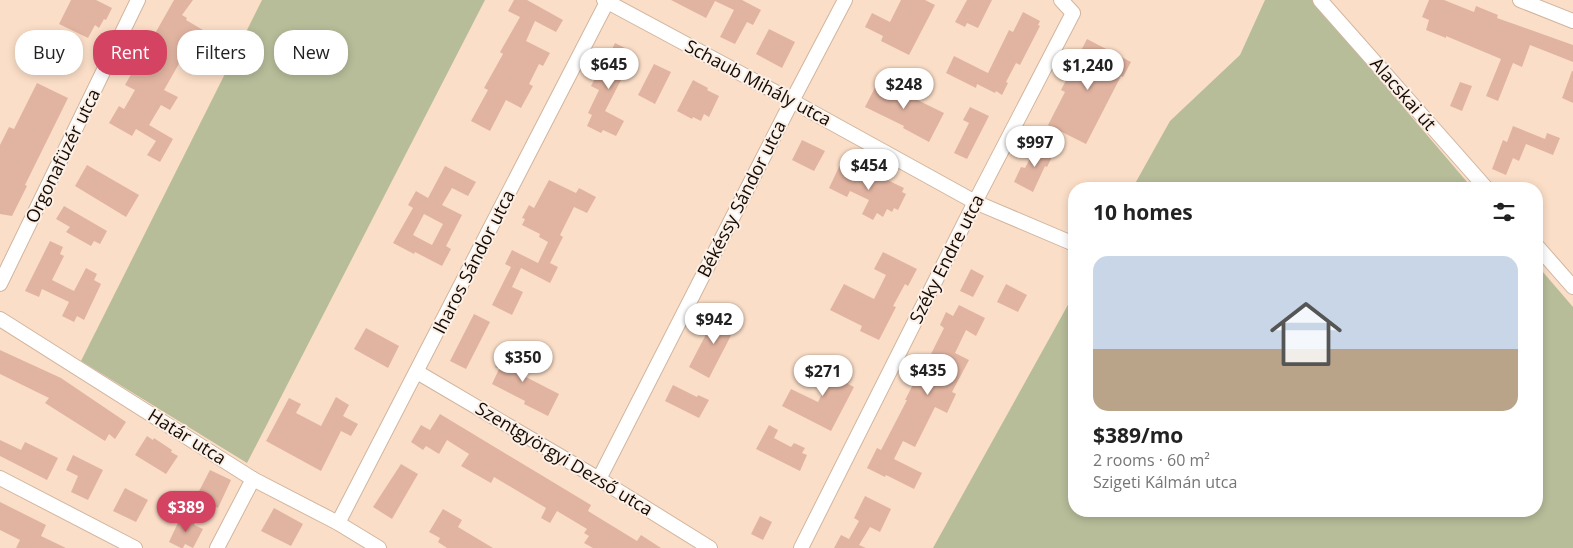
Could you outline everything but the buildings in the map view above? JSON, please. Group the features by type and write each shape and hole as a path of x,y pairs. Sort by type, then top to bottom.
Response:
{"street":[{"name":"Orgonafüzér utca","path":"0,284 138,0"},
{"name":"Békéssy Sándor utca","path":"599,479 845,0"},
{"name":"Széky Endre utca","path":"802,548 976,202 1074,13 1061,0"},
{"name":"Alacskai út","path":"1320,0 1480,182"},
{"path":"1520,0 1573,21"},
{"name":"Schaub Mihály utca","path":"606,1 976,202 1068,241"},
{"name":"Iharos Sándor utca","path":"338,523 606,1"},
{"path":"1543,253 1573,287"},
{"name":"Határ utca","path":"0,319 253,479 338,523 379,548"},
{"name":"Szentgyörgyi Dezső utca","path":"417,372 599,479 710,548"},
{"path":"0,478 135,548"},
{"path":"217,548 253,479"}],"green space":[{"path":"262,0 485,0 247,463 81,361 224,75 264,75 264,30 247,30"},
{"path":"1265,0 1312,0 1467,182 1136,182 1170,121 1240,55"},
{"path":"1543,272 1573,307 1573,548 933,548 1068,305 1068,517 1543,517"}]}
